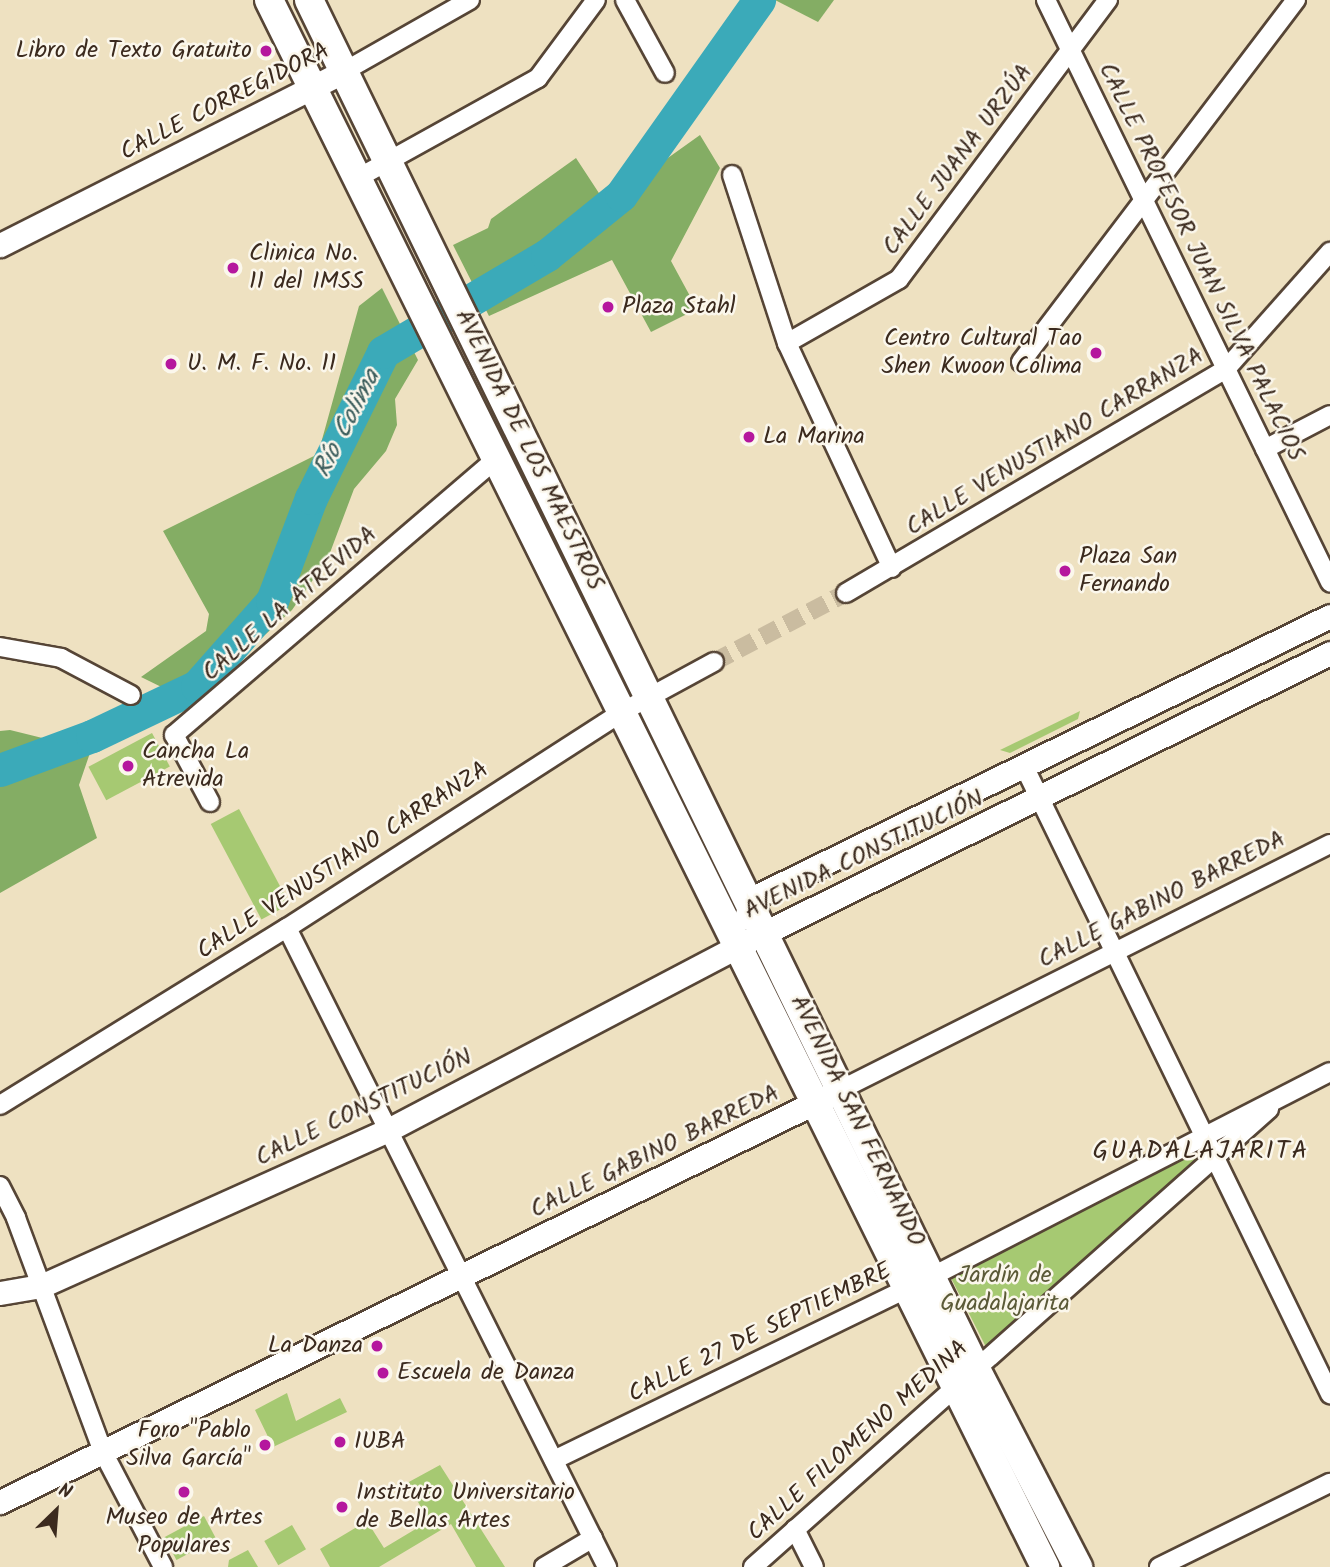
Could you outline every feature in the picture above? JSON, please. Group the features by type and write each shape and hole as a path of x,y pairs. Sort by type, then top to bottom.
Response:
{"main road":[{"path":"269,0 356,179"},
{"name":"AVENIDA DE LOS MAESTROS","path":"309,0 649,697 751,899"},
{"name":"AVENIDA DE LOS MAESTROS","path":"356,179 620,713 740,945"},
{"name":"AVENIDA SAN FERNANDO","path":"751,899 842,1088 921,1282 955,1387 1045,1567"},
{"name":"AVENIDA SAN FERNANDO","path":"740,945 817,1101 921,1282 976,1369 1078,1567"}],"street":[{"name":"CALLE CORREGIDORA","path":"0,244 343,72 470,0"},
{"path":"356,179 538,78 596,0"},
{"path":"625,0 665,73"},
{"name":"CALLE PROFESOR JUAN SILVA PALACIOS","path":"1046,0 1330,583"},
{"name":"CALLE JUANA URZÚA","path":"787,343 899,279 1108,0"},
{"path":"1021,362 1296,0"},
{"path":"732,175 787,343 892,568"},
{"name":"CALLE VENUSTIANO CARRANZA","path":"846,593 1226,369 1330,252"},
{"path":"1265,449 1330,415"},
{"name":"CALLE LA ATREVIDA","path":"210,802 174,735 495,460"},
{"name":"AVENIDA CONSTITUCIÓN","path":"740,945 751,899 1330,616"},
{"path":"0,647 61,658 131,695"},
{"name":"AVENIDA CONSTITUCIÓN","path":"740,945 1330,653"},
{"name":"CALLE VENUSTIANO CARRANZA","path":"0,1105 287,928 620,713 714,662"},
{"path":"1024,766 1330,1394"},
{"name":"CALLE GABINO BARREDA","path":"0,1502 1116,955 1330,844"},
{"path":"287,928 607,1567"},
{"name":"CALLE CONSTITUCIÓN","path":"0,1293 41,1286 388,1130 740,945"},
{"name":"CALLE 27 DE SEPTIEMBRE","path":"554,1460 921,1282 1330,1072"},
{"name":"CALLE 27 DE SEPTIEMBRE","path":"1215,1158 1286,1094"},
{"name":"CALLE FILOMENO MEDINA","path":"753,1567 1215,1158"},
{"path":"0,1186 41,1286 103,1452 163,1567"},
{"path":"1159,1567 1330,1483"},
{"path":"796,1529 814,1567"},
{"path":"544,1567 593,1538"}],"green space":[{"path":"775,0 834,0 818,22"},
{"path":"700,135 720,168 671,261 697,309 651,332 612,260 489,316 453,245 488,228 491,219 576,158 612,213 665,160"},
{"path":"382,288 418,360 395,399 397,425 386,451 354,489 328,558 292,610 192,702 141,677 206,631 209,614 163,531 318,454 359,306"},
{"path":"1080,711 1078,719 1010,753 1000,750"},
{"path":"10,730 91,750 79,785 97,838 0,893 0,731"},
{"name":"Cancha La Atrevida","path":"152,733 170,767 106,800 88,767"},
{"path":"239,809 290,904 261,919 211,824"},
{"name":"Jardín de Guadalajarita","path":"1191,1148 1199,1162 989,1353 951,1278"},
{"path":"287,1393 296,1421 340,1398 347,1412 273,1447 255,1410"},
{"path":"440,1465 505,1567 476,1567 451,1524 379,1567 330,1567 320,1549 367,1521 384,1548 429,1521 407,1483"},
{"path":"204,1516 216,1539 176,1560 164,1537"},
{"path":"292,1525 306,1549 278,1565 264,1541"},
{"path":"248,1550 258,1567 228,1567 229,1560"}],"waterway":[{"name":"Río Colima","path":"0,770 92,736 197,686 272,601 311,498 383,352 547,255 621,195 759,0"}],"tunnel":[{"path":"714,662 846,593"}],"place":[{"name":"Libro de Texto Gratuito","path":"266,51"},
{"name":"Clinica No. 11 del IMSS","path":"233,268"},
{"name":"Plaza Stahl","path":"608,307"},
{"name":"Centro Cultural Tao Shen Kwoon Colima","path":"1096,353"},
{"name":"U. M. F. No. 11","path":"171,364"},
{"name":"La Marina","path":"749,437"},
{"name":"Plaza San Fernando","path":"1065,571"},
{"name":"Cancha La Atrevida","path":"128,766"},
{"name":"La Danza","path":"377,1346"},
{"name":"Escuela de Danza","path":"383,1373"},
{"name":"IUBA","path":"340,1442"},
{"name":"Foro \"Pablo Silva García\"","path":"265,1445"},
{"name":"Museo de Artes Populares","path":"184,1492"},
{"name":"Instituto Universitario de Bellas Artes","path":"342,1507"}],"district":[{"name":"GUADALAJARITA","path":"1201,1152"}]}
